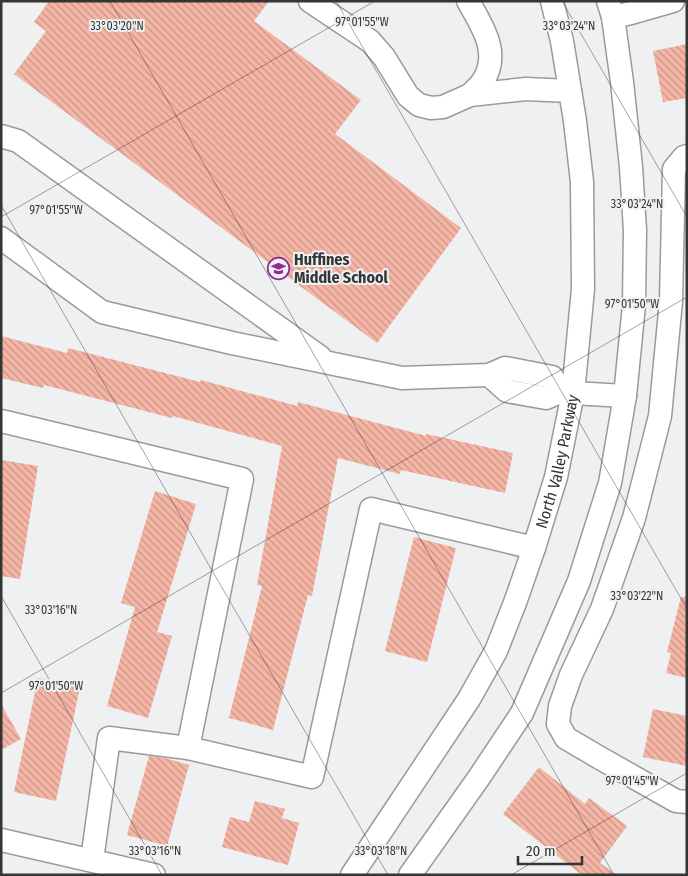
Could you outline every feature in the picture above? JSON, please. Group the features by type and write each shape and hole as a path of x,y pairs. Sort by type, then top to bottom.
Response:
{"street":[{"path":"310,1 370,41 384,57 408,96 419,105 431,108 443,107 470,95 526,89 570,91"},
{"path":"468,1 486,33 491,48 490,64 483,81 470,95"},
{"name":"North Valley Parkway","path":"352,875 470,699 496,651 534,548 556,477 583,289 582,182 575,121 562,41 552,1"},
{"path":"410,875 522,713 579,581 610,483 625,396 634,305 635,230 622,82 611,9 631,13 673,1"},
{"path":"1,136 18,141 327,362"},
{"path":"687,156 674,169 671,301 660,416 634,518 602,609 571,675 560,706 558,724 566,738 676,801 687,802"},
{"path":"1,238 102,312 232,343 402,378 489,375 507,391 546,398 567,392 625,396"},
{"path":"1,421 242,479 188,748"},
{"path":"92,860 109,738 188,748 312,777 371,509 534,548"},
{"path":"1,840 154,875"}],"building":[{"name":"Huffines Middle School","path":"49,1 269,1 254,21 361,100 335,134 461,228 377,343 14,74 46,31 34,22"},
{"path":"687,44 687,98 663,102 653,51"},
{"path":"1,336 67,353 68,348 200,382 201,380 297,406 298,402 426,436 426,434 513,453 505,493 401,470 400,474 338,458 312,596 308,595 273,730 229,718 262,586 257,585 282,446 173,416 172,418 44,385 43,388 1,378"},
{"path":"1,460 38,466 20,579 1,576"},
{"path":"155,491 196,504 157,632 172,636 148,718 107,706 135,607 121,603"},
{"path":"414,537 456,548 427,662 385,651"},
{"path":"681,597 687,597 687,678 666,673 671,653 667,652"},
{"path":"38,678 80,687 56,801 14,792"},
{"path":"1,704 21,739 1,750"},
{"path":"653,709 687,716 687,766 643,757"},
{"path":"149,756 165,758 189,765 167,846 127,835"},
{"path":"539,767 585,804 589,798 627,826 600,863 617,875 582,875 503,814"},
{"path":"255,801 285,809 282,818 299,823 288,865 222,847 230,817 249,822"}],"place":[{"name":"Huffines Middle School","path":"278,268"}]}
